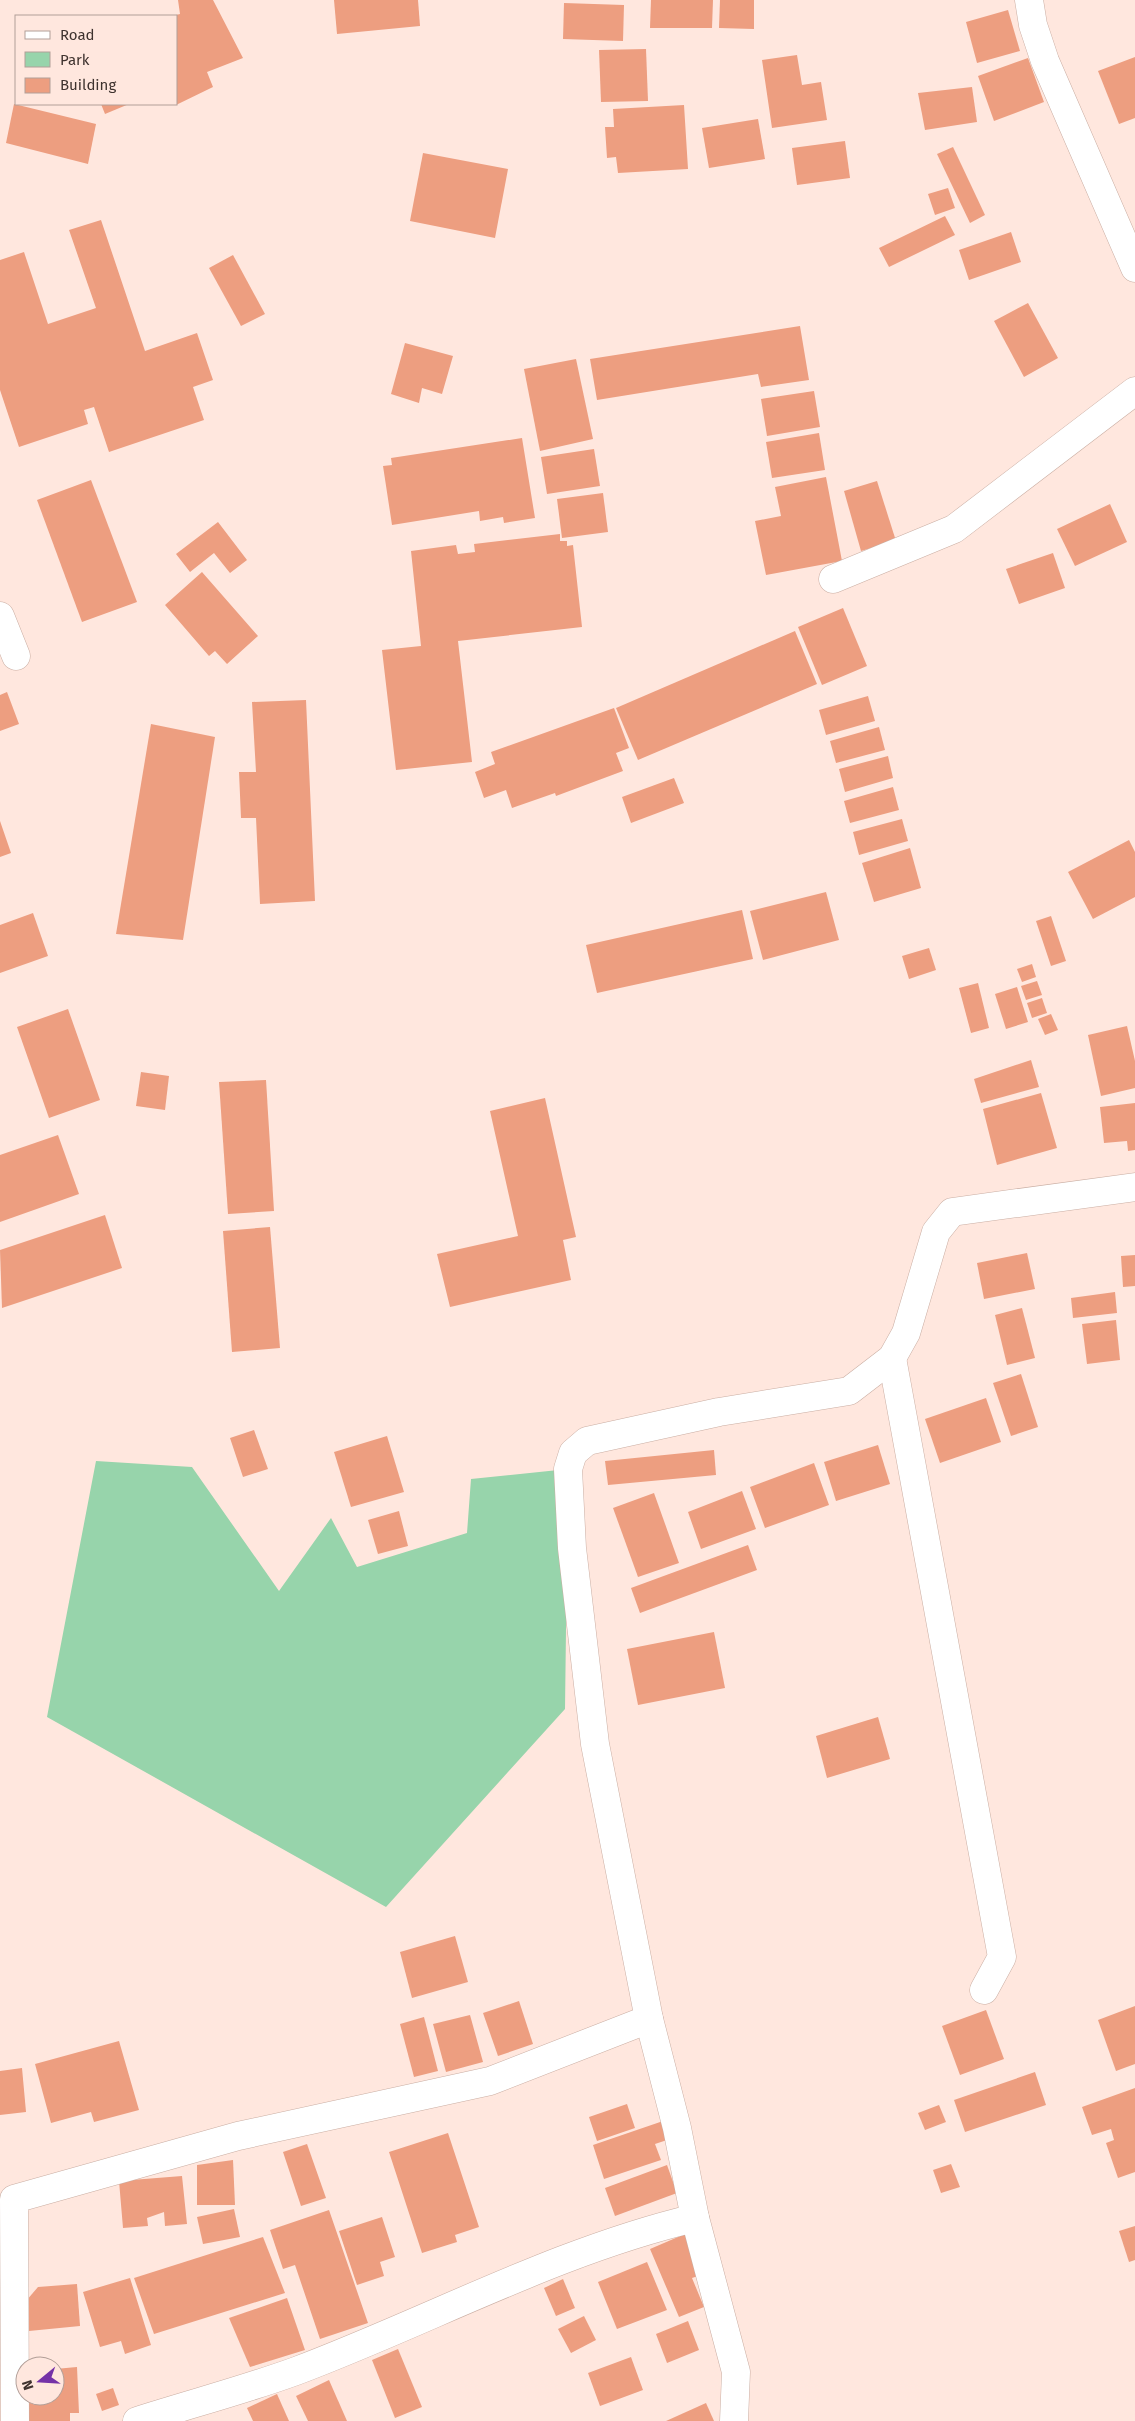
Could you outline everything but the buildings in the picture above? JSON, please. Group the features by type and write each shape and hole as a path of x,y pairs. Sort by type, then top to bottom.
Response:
{"street":[{"path":"1029,0 1044,61 1135,268"},
{"path":"833,579 954,529 1135,391"},
{"path":"0,616 16,656"},
{"path":"734,2421 736,2372 695,2218 677,2128 632,1945 595,1744 572,1548 568,1469 573,1453 587,1441 719,1412 849,1391 892,1358 906,1333 936,1232 952,1212 1135,1187"},
{"path":"892,1358 1002,1958 984,1990"},
{"path":"15,2421 14,2200 238,2136 490,2081 649,2019"},
{"path":"137,2421 296,2371 549,2266 649,2229 695,2218"}],"green space":[{"path":"96,1461 192,1467 279,1591 331,1518 357,1567 467,1533 471,1479 568,1469 565,1709 386,1907 47,1717"}]}
